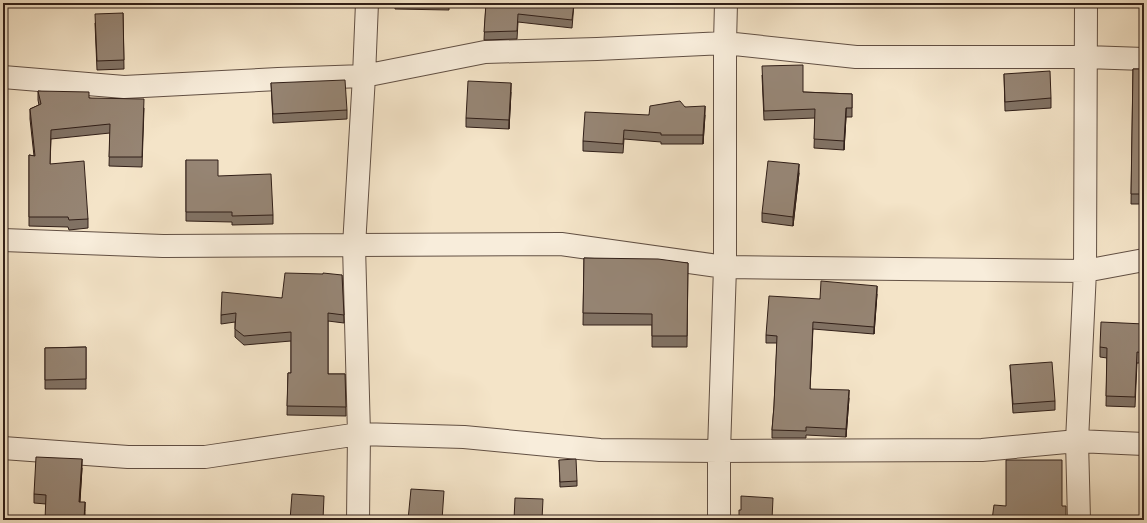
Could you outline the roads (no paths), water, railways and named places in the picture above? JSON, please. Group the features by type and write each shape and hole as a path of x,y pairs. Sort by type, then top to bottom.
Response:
{"street":[{"path":"358,520 359,434 354,246 367,3"},
{"path":"719,520 719,451 725,267 726,3"},
{"path":"1079,520 1077,441 1084,271 1086,3"},
{"path":"3,77 124,87 364,76 485,52 725,44 856,57 1086,57 1144,59"},
{"path":"3,240 163,246 561,244 725,267 1084,271 1144,260"},
{"path":"3,448 128,457 205,457 359,434 464,437 600,450 982,450 1077,441 1144,444"}]}
